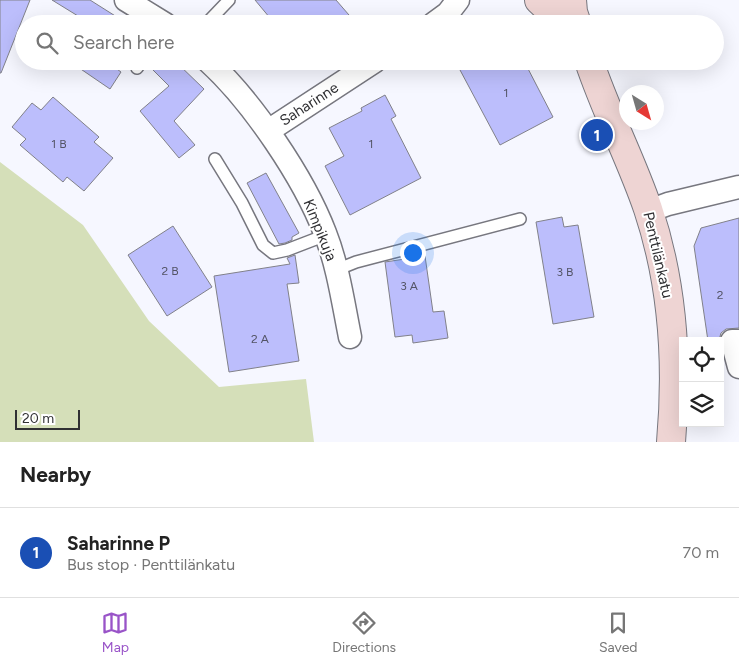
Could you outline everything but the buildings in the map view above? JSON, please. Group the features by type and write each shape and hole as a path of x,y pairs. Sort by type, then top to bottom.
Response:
{"street":[{"path":"126,0 150,15"},
{"path":"447,12 471,0"},
{"path":"539,0 555,15"},
{"path":"572,0 574,15"},
{"name":"Kimpikuja","path":"218,70 268,131 302,187 326,235 336,270 350,337"},
{"name":"Saharinne","path":"268,131 361,70"},
{"name":"Penttilänkatu","path":"591,70 629,157 649,211 668,284 674,363 671,442"},
{"path":"649,211 668,204 739,188"},
{"path":"739,341 732,341 739,367"}],"lane":[{"path":"215,15 229,0"},
{"path":"216,160 242,202 263,245 273,253 287,250 326,235"},
{"path":"336,270 356,262 520,219"}],"green space":[{"path":"0,162 83,225 149,321 219,387 306,379 314,442 0,442"}],"place":[{"name":"Saharinne P","path":"597,135"}]}
